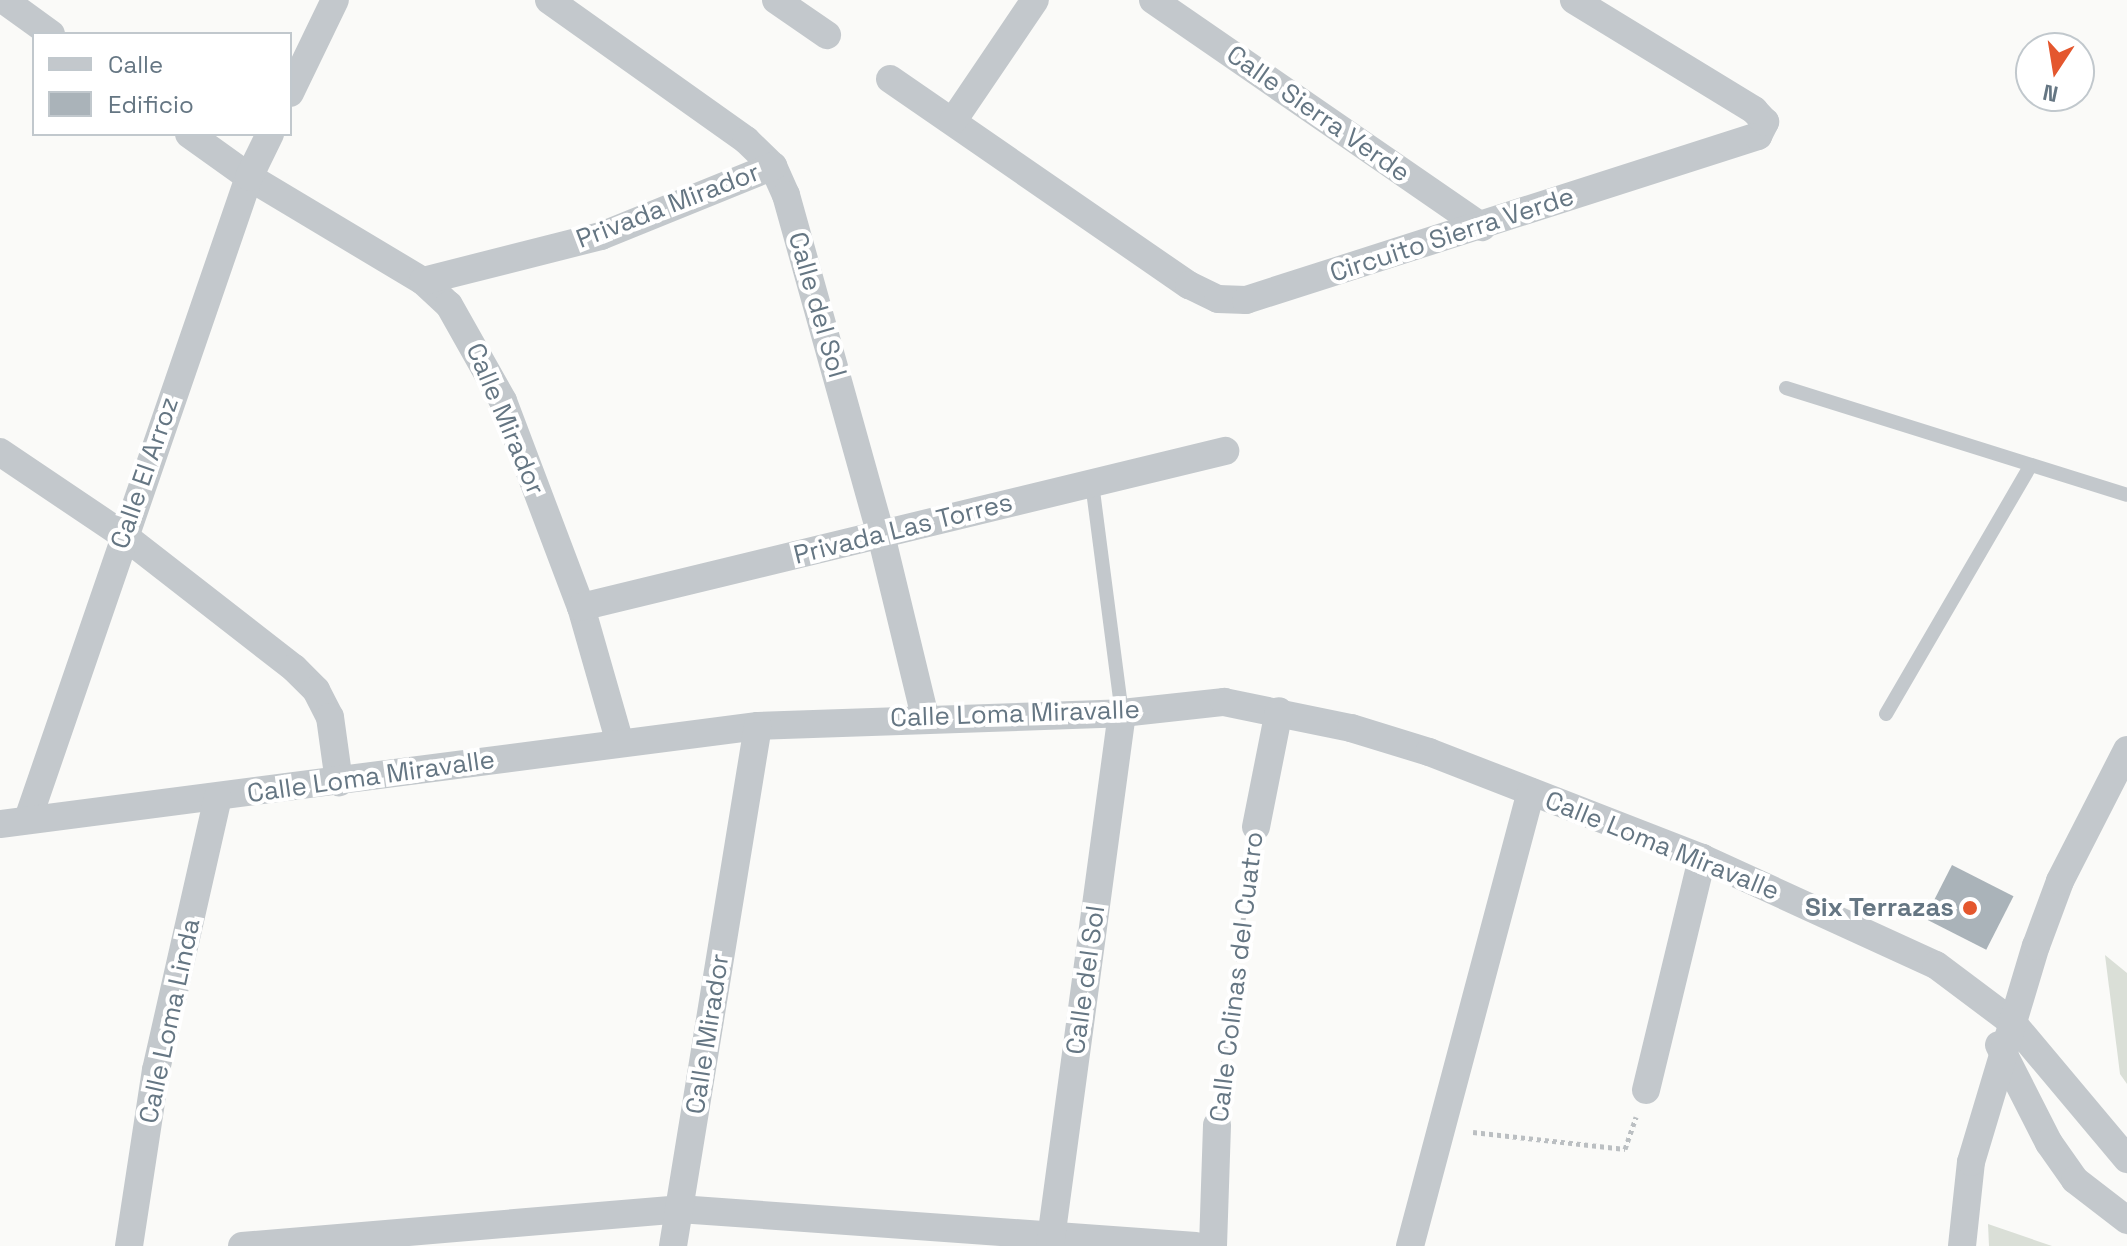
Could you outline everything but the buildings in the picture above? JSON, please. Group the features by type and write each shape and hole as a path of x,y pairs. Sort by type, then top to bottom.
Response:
{"street":[{"path":"4,0 48,32"},
{"path":"292,89 335,0"},
{"name":"Calle del Sol","path":"549,0 746,140 773,166 786,195 881,535 925,717"},
{"path":"776,0 827,35"},
{"path":"953,121 1035,0"},
{"name":"Calle Sierra Verde","path":"1153,0 1482,227"},
{"name":"Circuito Sierra Verde","path":"890,79 1189,285 1218,299 1246,300 1482,227 1758,136 1765,122 1754,110 1574,0"},
{"name":"Calle Mirador","path":"192,136 249,177 423,281 463,326 503,401 581,607 620,743"},
{"name":"Calle El Arroz","path":"29,816 123,535 249,177 269,136"},
{"name":"Privada Mirador","path":"423,281 601,236 773,166"},
{"name":"Privada Las Torres","path":"581,607 1225,451"},
{"path":"0,452 123,535 316,690 330,717 339,782"},
{"name":"Calle Loma Miravalle","path":"0,824 29,816 218,798 758,726 925,717 1122,713 1194,703 1279,711 1429,752 1702,858 1936,965 2012,1022 2127,1159"},
{"name":"Calle Colinas del Cuatro","path":"1256,827 1279,711"},
{"name":"Calle del Sol","path":"1050,1242 1122,713"},
{"name":"Calle Mirador","path":"673,1246 758,726"},
{"path":"1962,1246 1971,1162 2002,1051 2060,881 2127,750"},
{"path":"1410,1246 1531,792"},
{"name":"Calle Loma Linda","path":"129,1246 156,1070 218,798"},
{"path":"1646,1090 1702,858"},
{"name":"Calle Loma Miravalle","path":"1975,997 2049,1143 2075,1180 2127,1220"},
{"name":"Calle Colinas del Cuatro","path":"1213,1246 1217,1125"},
{"path":"242,1246 679,1209 1050,1242 1196,1246"}],"lane":[{"path":"1786,388 2127,495"},
{"path":"1886,714 2031,465"},
{"path":"1092,483 1122,713"}],"path":[{"name":"Calle Colinas del Cuatro","path":"1217,1125 1256,827"},
{"path":"1436,1142 1468,1131 1625,1149"}],"shaded area":[{"path":"2105,955 2127,973 2127,1084 2120,1074"},
{"path":"1988,1224 2052,1246 1989,1246"}],"place":[{"name":"Six Terrazas","path":"1970,908"}]}
